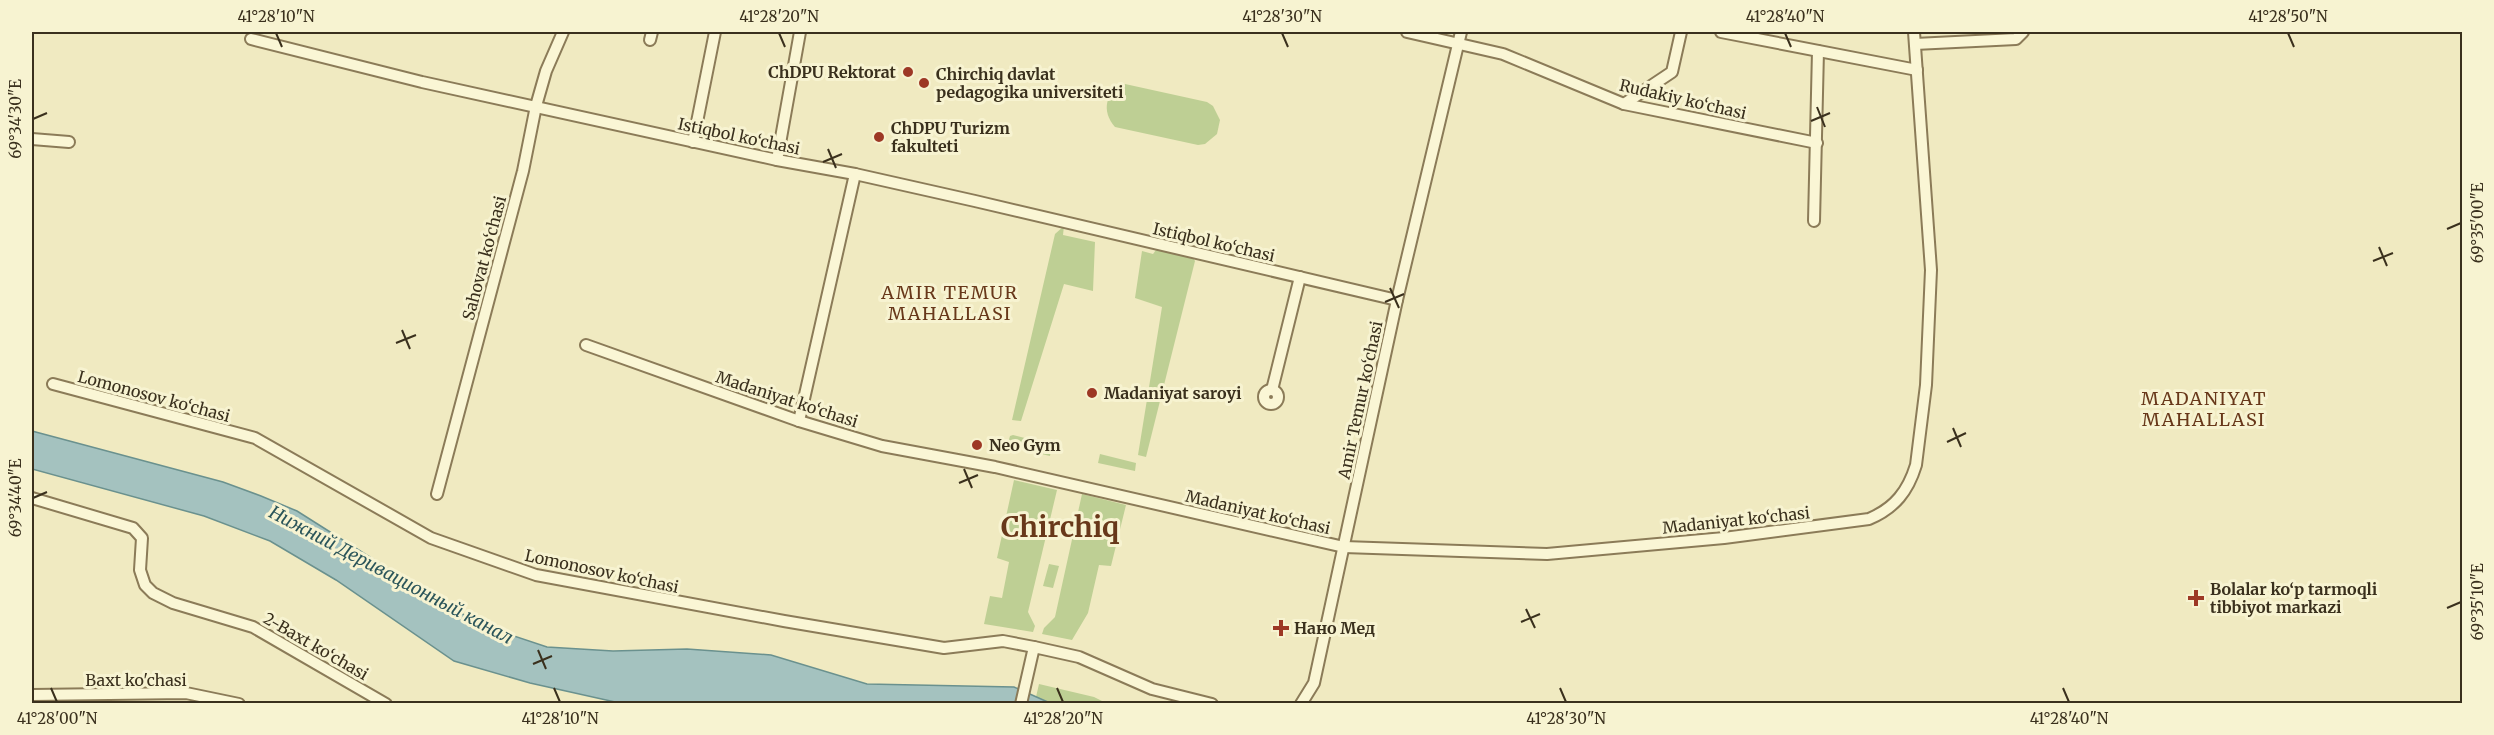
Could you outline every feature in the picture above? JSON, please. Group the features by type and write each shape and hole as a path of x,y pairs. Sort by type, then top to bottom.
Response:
{"street":[{"name":"Sahovat ko‘chasi","path":"437,494 523,171 536,106 546,71 562,32"},
{"path":"693,142 715,32"},
{"path":"777,160 800,32"},
{"name":"Rudakiy ko‘chasi","path":"1407,32 1460,37 1624,104 1817,143"},
{"path":"1624,104 1672,72 1681,32"},
{"path":"1721,32 1917,70 1914,32"},
{"path":"1915,44 2016,39 2024,32"},
{"name":"Amir Temur ko‘chasi","path":"1301,704 1314,683 1397,300 1460,37"},
{"name":"Istiqbol ko‘chasi","path":"251,39 422,82 777,160 855,174 1397,300"},
{"path":"1814,221 1818,51"},
{"name":"Madaniyat ko‘chasi","path":"586,345 799,422 882,446 995,467 1344,547 1546,554 1724,538 1869,519 1890,508 1907,489 1916,465 1926,385 1931,270 1917,70"},
{"path":"32,139 69,142"},
{"path":"799,422 855,174"},
{"path":"1272,390 1300,277"},
{"name":"Lomonosov ko‘chasi","path":"53,384 255,438 430,538 536,575 944,648 1003,641 1034,647"},
{"name":"2-Baxt ko‘chasi","path":"32,498 133,528 142,538 140,570 145,585 162,598 253,627 386,704"},
{"path":"1021,704 1034,647 1079,657 1152,689 1212,704"},
{"name":"Baxt ko'chasi","path":"32,695 186,693 239,704"}],"green space":[{"path":"1125,84 1207,102 1213,106 1220,120 1217,134 1205,144 1198,145 1115,127 1108,115 1107,103 1113,92"},
{"path":"1064,226 1063,235 1095,242 1093,291 1064,284 1021,421 1012,420 1055,234"},
{"path":"1163,249 1192,256 1195,261 1146,457 1138,455 1162,307 1135,298 1142,251 1153,254 1156,250"},
{"path":"1010,436 1052,445 1050,456 1012,447 1008,443"},
{"path":"1100,454 1136,463 1135,471 1098,463"},
{"path":"1014,480 1057,490 1028,612 1035,626 1033,632 984,624 990,596 1002,598 1009,562 997,558"},
{"path":"1082,494 1126,505 1111,566 1099,565 1088,613 1072,640 1042,634 1044,628 1055,617"},
{"path":"1049,564 1059,566 1053,588 1043,586"},
{"path":"1039,684 1094,697 1106,703 1050,703 1036,697"}],"water":[{"name":"Нижний Деривационный канал","path":"32,431 223,482 297,511 478,624 547,647 613,651 687,649 771,655 867,684 1014,687 1050,703 624,704 530,683 454,661 336,580 270,541 204,516 32,469"}],"place":[{"name":"ChDPU Rektorat","path":"908,72"},
{"name":"Chirchiq davlat pedagogika universiteti","path":"924,83"},
{"name":"ChDPU Turizm fakulteti","path":"879,137"},
{"name":"Madaniyat saroyi","path":"1092,393"},
{"name":"Neo Gym","path":"977,445"},
{"name":"Bolalar ko‘p tarmoqli tibbiyot markazi","path":"2196,598"},
{"name":"Нано Мед","path":"1281,628"}],"district":[{"name":"AMIR TEMUR MAHALLASI","path":"950,303"},
{"name":"MADANIYAT MAHALLASI","path":"2204,409"},
{"name":"Chirchiq","path":"1060,527"}]}
